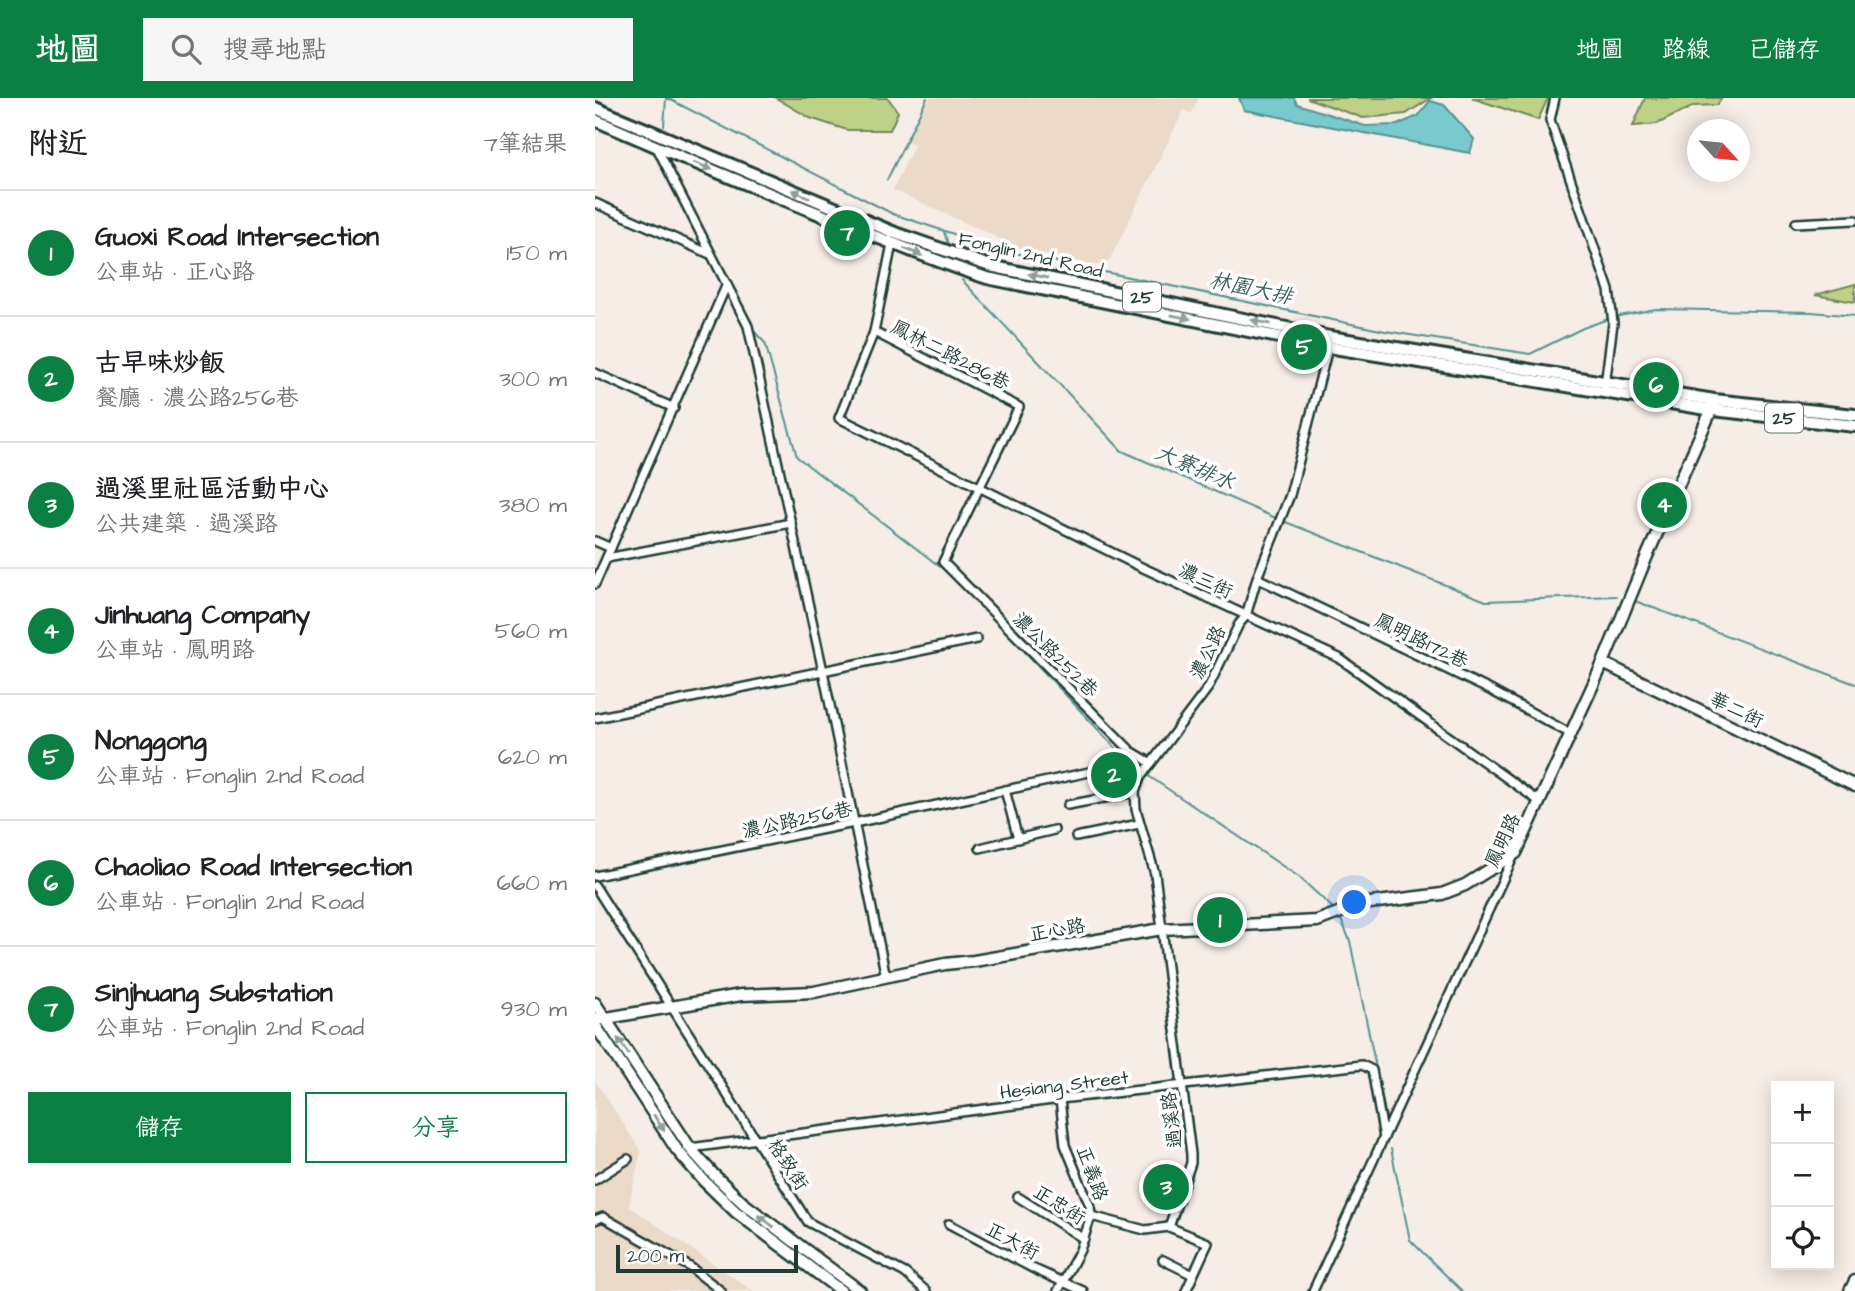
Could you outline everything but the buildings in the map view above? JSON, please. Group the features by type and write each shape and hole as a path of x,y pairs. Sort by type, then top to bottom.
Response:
{"main road":[{"name":"Fonglin 2nd Road","path":"595,108 949,253 990,266 1329,342"},
{"name":"Fonglin 2nd Road","path":"595,120 892,244 987,278 1329,342 1855,426"},
{"name":"Fonglin 2nd Road","path":"1714,405 1855,415"}],"street":[{"path":"1555,98 1550,120 1607,278 1613,323 1604,388"},
{"path":"657,148 748,326 886,977"},
{"path":"595,203 711,254"},
{"path":"1796,223 1855,220"},
{"name":"鳳林二路286巷","path":"892,244 874,332 1019,407 979,488"},
{"path":"595,584 727,284"},
{"name":"濃三街","path":"874,332 839,418 979,488 1339,658 1357,668 1540,802"},
{"name":"濃公路","path":"1162,929 1155,874 1139,824 1135,792 1145,772 1208,688 1239,624 1246,616 1257,578 1284,513 1329,342"},
{"path":"595,373 674,408"},
{"name":"鳳明路","path":"1313,1291 1571,734 1714,405"},
{"name":"濃公路252巷","path":"979,488 943,562 1131,751 1145,772"},
{"path":"607,558 791,523"},
{"path":"595,541 611,548"},
{"name":"鳳明路172巷","path":"1257,578 1492,691 1571,734"},
{"path":"595,718 977,639"},
{"name":"華二街","path":"1603,663 1855,786"},
{"name":"濃公路256巷","path":"595,876 1126,764 1145,772"},
{"path":"1005,790 1018,839"},
{"path":"1069,804 1135,792"},
{"path":"1076,837 1139,824"},
{"path":"980,848 1054,830"},
{"name":"正心路","path":"600,1019 741,995 814,992 945,964 1162,929 1317,921 1345,910 1385,900 1442,894 1465,885 1515,853"},
{"name":"格致街","path":"595,886 807,1222 905,1273 926,1291"},
{"name":"過溪路","path":"1162,929 1191,1163 1169,1227"},
{"path":"595,1003 600,1019 690,1148 743,1203 860,1291"},
{"path":"595,1025 677,1150 704,1181 736,1212 841,1291"},
{"name":"Hesiang Street","path":"690,1148 1060,1099 1367,1066 1372,1070 1384,1138"},
{"name":"正義路","path":"1060,1099 1065,1145 1090,1206 1091,1216"},
{"path":"595,1180 628,1159"},
{"name":"正忠街","path":"1018,1197 1084,1238"},
{"path":"1061,1287 1084,1238 1091,1216 1145,1230 1169,1227 1208,1243 1185,1291"},
{"path":"595,1220 603,1217 690,1267 721,1291"},
{"name":"正大街","path":"949,1224 1061,1287 1083,1291"},
{"path":"1163,1260 1193,1275"},
{"path":"1850,1291 1855,1281"}],"shaded area":[{"path":"929,98 1199,98 1191,114 1184,110 1106,267 1027,251 893,190 914,145 907,141"},
{"path":"595,1080 641,1151 629,1206 753,1291 595,1291"}],"green space":[{"path":"776,98 888,98 898,112 890,130 847,130 810,118"},
{"path":"1307,98 1431,98 1406,114 1363,118"},
{"path":"1472,98 1548,98 1538,120"},
{"path":"1645,98 1722,98 1717,105 1694,106 1657,124 1633,126"},
{"path":"1855,284 1855,302 1815,295"}],"water":[{"path":"1239,98 1294,98 1297,104 1365,126 1397,125 1418,116 1430,101 1444,105 1474,139 1470,153 1244,110"}],"waterway":[{"path":"664,126 666,98"},
{"name":"林園大排","path":"667,98 893,214 1005,251 1385,331 1530,354 1608,319"},
{"path":"887,180 927,98"},
{"path":"668,161 675,176"},
{"path":"944,232 948,244"},
{"name":"大寮排水","path":"962,280 1122,451 1278,519"},
{"name":"林園大排","path":"1614,317 1656,309 1812,312 1855,316"},
{"path":"751,328 765,343 797,457 947,572 1124,757 1142,771"},
{"name":"大寮排水","path":"1283,521 1486,601 1616,596"},
{"path":"1635,601 1855,684"},
{"path":"1147,775 1299,877 1335,910"},
{"path":"1340,917 1350,941 1386,1117"},
{"path":"1391,1149 1410,1240 1462,1291"}],"place":[{"name":"Sinjhuang Substation","path":"847,233"},
{"name":"Nonggong","path":"1304,347"},
{"name":"Chaoliao Road Intersection","path":"1656,385"},
{"name":"Jinhuang Company","path":"1664,505"},
{"name":"古早味炒飯","path":"1114,775"},
{"name":"Guoxi Road Intersection","path":"1220,920"},
{"name":"過溪里社區活動中心","path":"1166,1187"}]}
